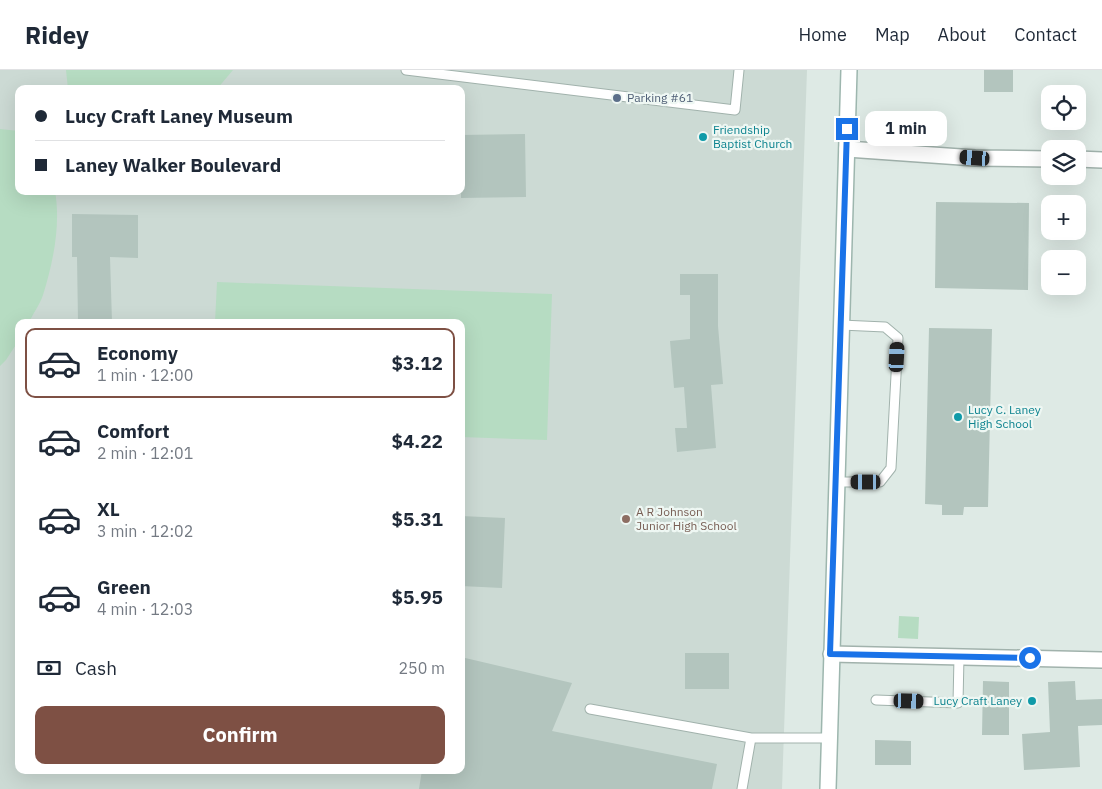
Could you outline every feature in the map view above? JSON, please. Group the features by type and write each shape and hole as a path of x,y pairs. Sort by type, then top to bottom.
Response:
{"main road":[{"path":"828,789 830,654 849,70"},
{"path":"847,149 975,158 1041,159"},
{"path":"1086,159 1102,160"},
{"path":"830,654 1102,660"}],"lane":[{"path":"406,70 735,110 739,70"},
{"path":"837,482 880,482 891,468 898,338 885,327 841,325"},
{"path":"876,700 958,702 958,657"},
{"path":"590,709 751,738 829,738"},
{"path":"742,789 751,738"}],"shaded area":[{"name":"A R Johnson Junior High School","path":"0,70 807,70 782,789 0,789"}],"green space":[{"path":"66,70 233,70 220,85 68,85"},
{"path":"0,129 15,131 15,195 56,195 57,217 53,257 42,298 31,319 15,319 15,346 0,366"},
{"path":"217,282 552,294 547,440 465,437 465,319 215,319"},
{"path":"899,616 919,617 918,639 898,638"}],"building":[{"path":"984,70 1013,70 1013,92 984,92"},
{"path":"525,134 526,197 461,198 461,195 465,195 465,135"},
{"path":"936,202 1029,203 1028,290 935,288"},
{"path":"72,214 138,215 138,258 110,257 112,319 78,319 77,257 72,257"},
{"path":"680,274 718,274 718,326 723,384 711,385 716,448 677,452 675,428 687,428 684,387 674,388 670,341 690,339 690,295 680,295"},
{"name":"Lucy C. Laney High School","path":"929,328 992,329 988,507 964,507 963,515 942,515 942,505 925,504"},
{"path":"465,516 505,518 502,588 465,586"},
{"path":"685,653 729,653 729,689 685,689"},
{"path":"465,658 572,683 552,731 717,764 712,789 419,789 421,774 465,774"},
{"path":"983,681 1009,682 1009,735 982,735"},
{"path":"1075,681 1076,700 1102,699 1102,725 1078,726 1080,767 1024,770 1022,734 1050,732 1048,682"},
{"path":"875,740 911,741 911,765 875,765"}],"place":[{"name":"Parking #61","path":"617,98"},
{"name":"Friendship Baptist Church","path":"703,137"},
{"name":"Lucy C. Laney High School","path":"958,417"},
{"name":"A R Johnson Junior High School","path":"626,519"},
{"name":"Lucy Craft Laney","path":"1032,701"}],"route":[{"path":"847,129 830,654 1030,658"}]}
